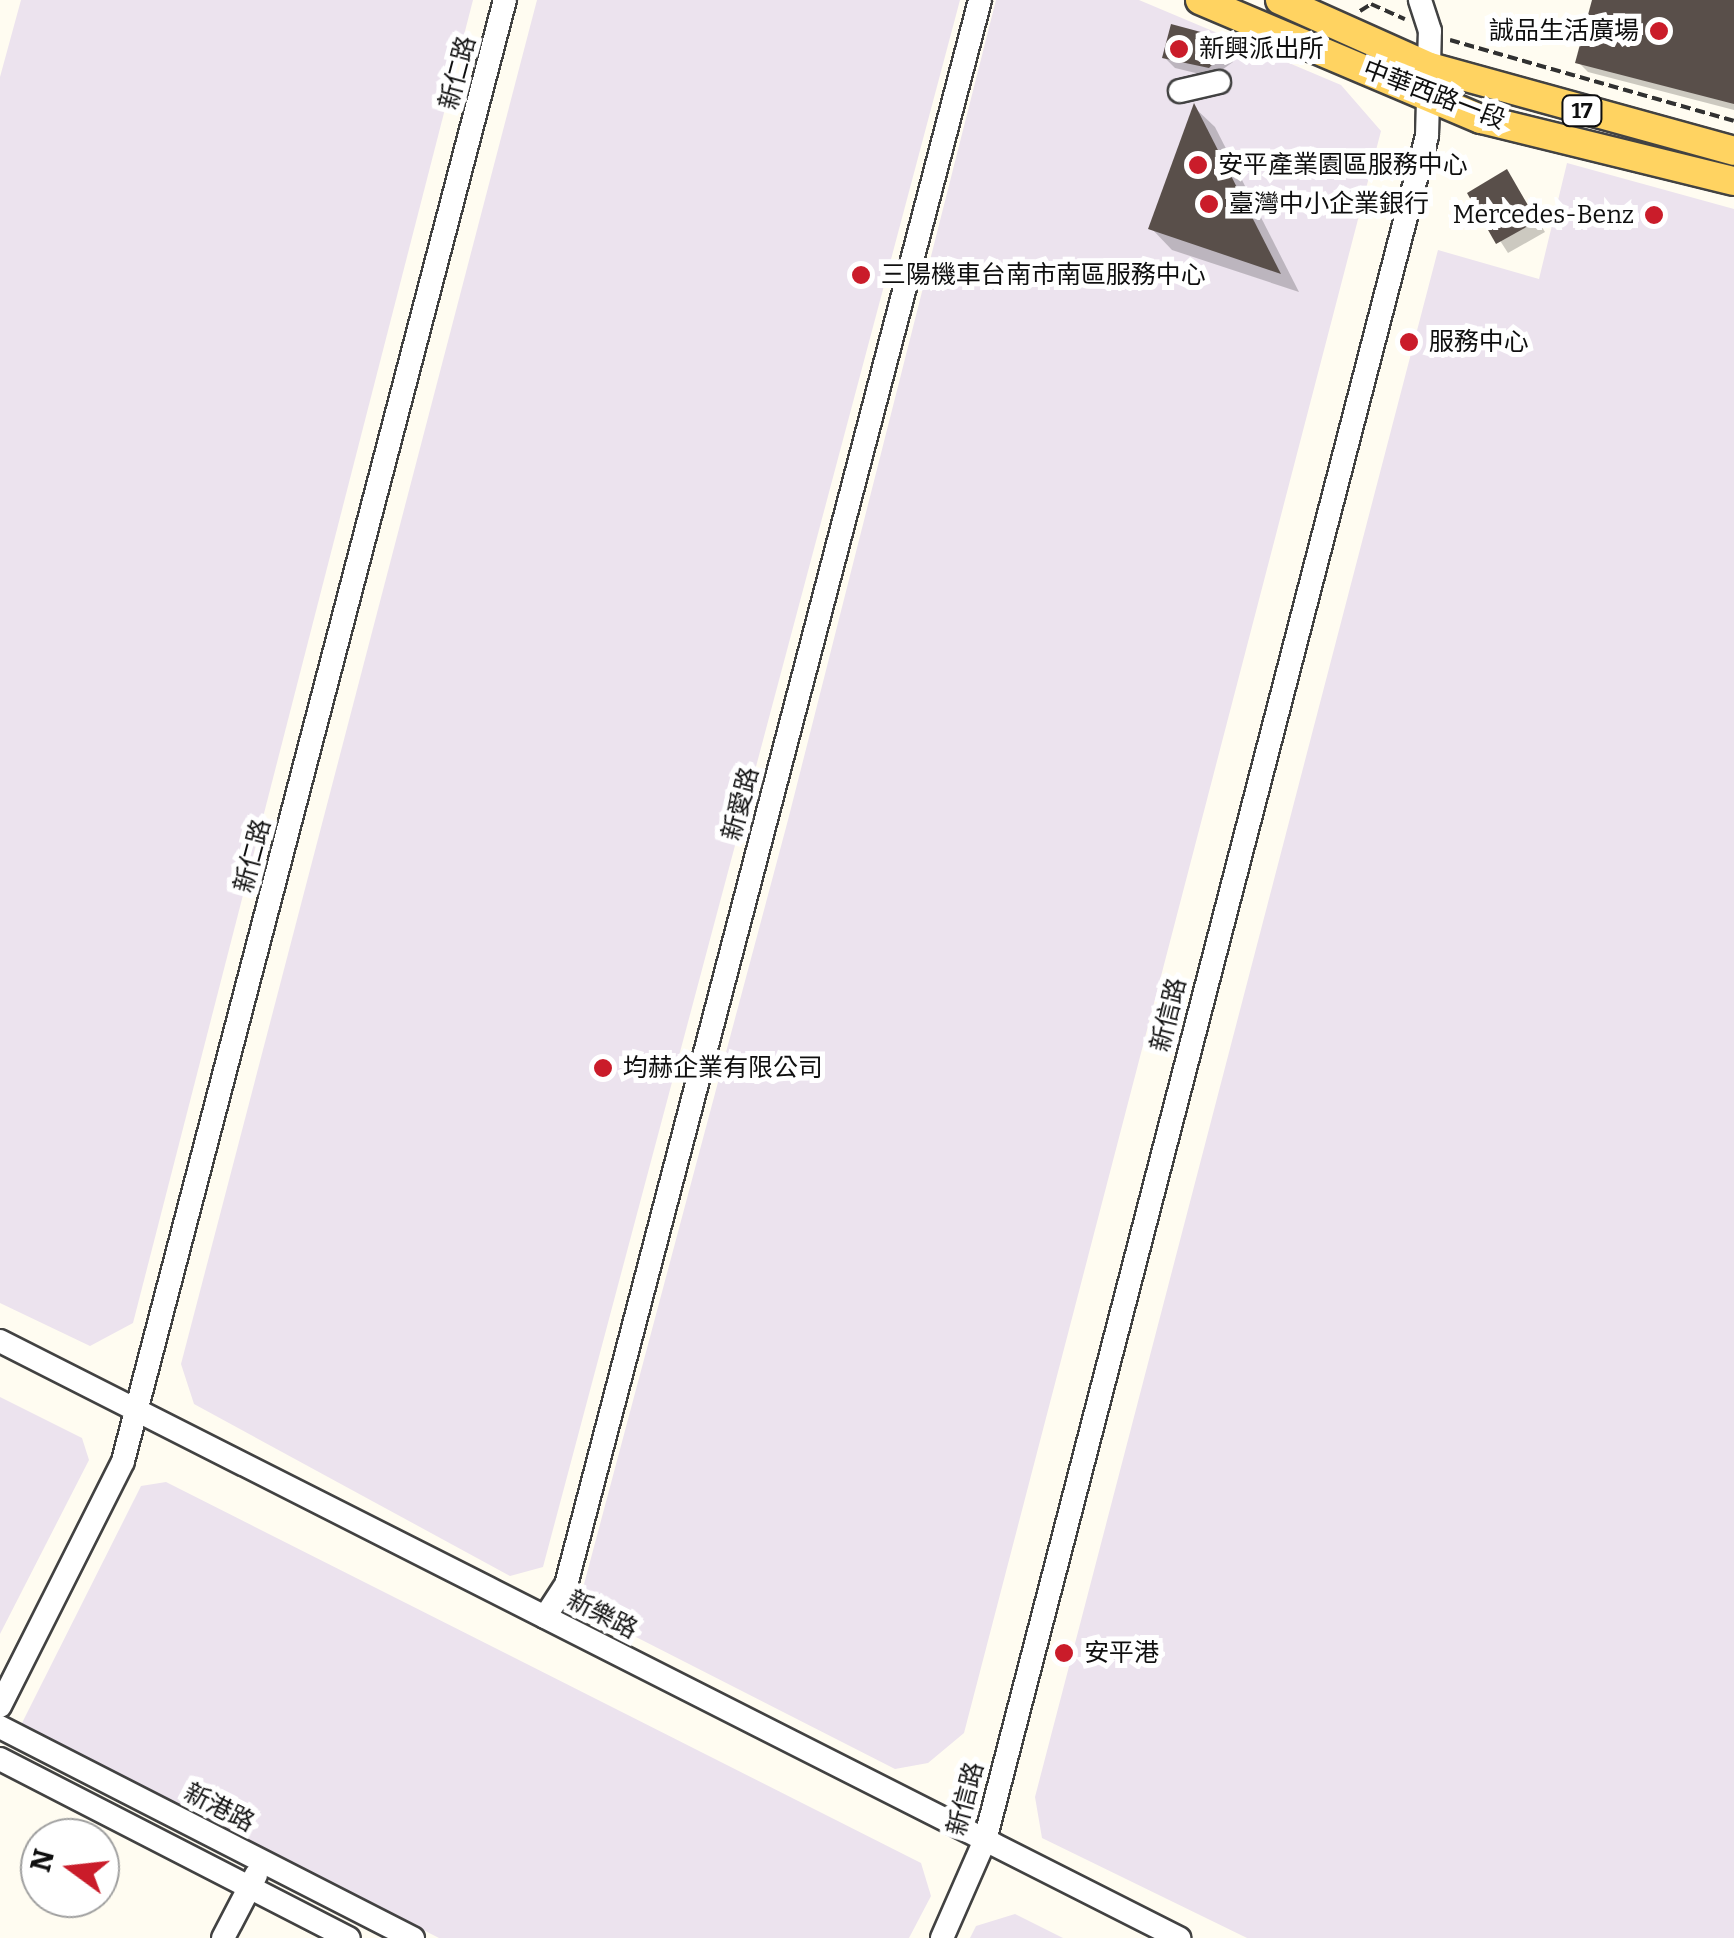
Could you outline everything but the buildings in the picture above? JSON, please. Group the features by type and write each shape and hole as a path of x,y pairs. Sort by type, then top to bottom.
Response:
{"main road":[{"name":"中華西路一段","path":"1200,0 1481,119 1734,181"},
{"name":"中華西路一段","path":"1280,0 1430,68 1734,151"}],"street":[{"name":"新仁路","path":"0,1706 123,1462 505,0"},
{"name":"新愛路","path":"545,1618 566,1585 980,0"},
{"name":"新信路","path":"942,1938 985,1840 1431,100 1430,31 1420,0"},
{"path":"1180,91 1219,82"},
{"name":"新樂路","path":"0,1341 1179,1938"},
{"name":"新港路","path":"0,1727 413,1938"},
{"path":"0,1759 349,1938"},
{"path":"223,1938 264,1862"}],"path":[{"path":"1462,45 1734,121"}],"shaded area":[{"path":"21,0 473,0 133,1323 90,1346 0,1303 0,77"},
{"path":"537,0 960,0 543,1567 510,1576 194,1404 181,1364"},
{"path":"996,0 1139,0 1341,85 1381,131 964,1733 928,1763 895,1769 585,1611 583,1588 788,820"},
{"path":"1567,163 1734,209 1734,1938 1247,1938 1042,1838 1035,1797 1438,250 1539,279"},
{"path":"0,1397 82,1438 89,1460 0,1634"},
{"path":"166,1482 921,1863 931,1896 909,1938 439,1938 21,1725 141,1486"},
{"path":"1015,1914 1063,1938 970,1938 976,1926"}],"place":[{"name":"誠品生活廣場","path":"1659,31"},
{"name":"新興派出所","path":"1179,49"},
{"name":"安平產業園區服務中心","path":"1198,165"},
{"name":"臺灣中小企業銀行","path":"1209,204"},
{"name":"Mercedes-Benz","path":"1654,215"},
{"name":"三陽機車台南市南區服務中心","path":"861,275"},
{"name":"服務中心","path":"1409,342"},
{"name":"均赫企業有限公司","path":"603,1068"},
{"name":"安平港","path":"1064,1653"}]}
